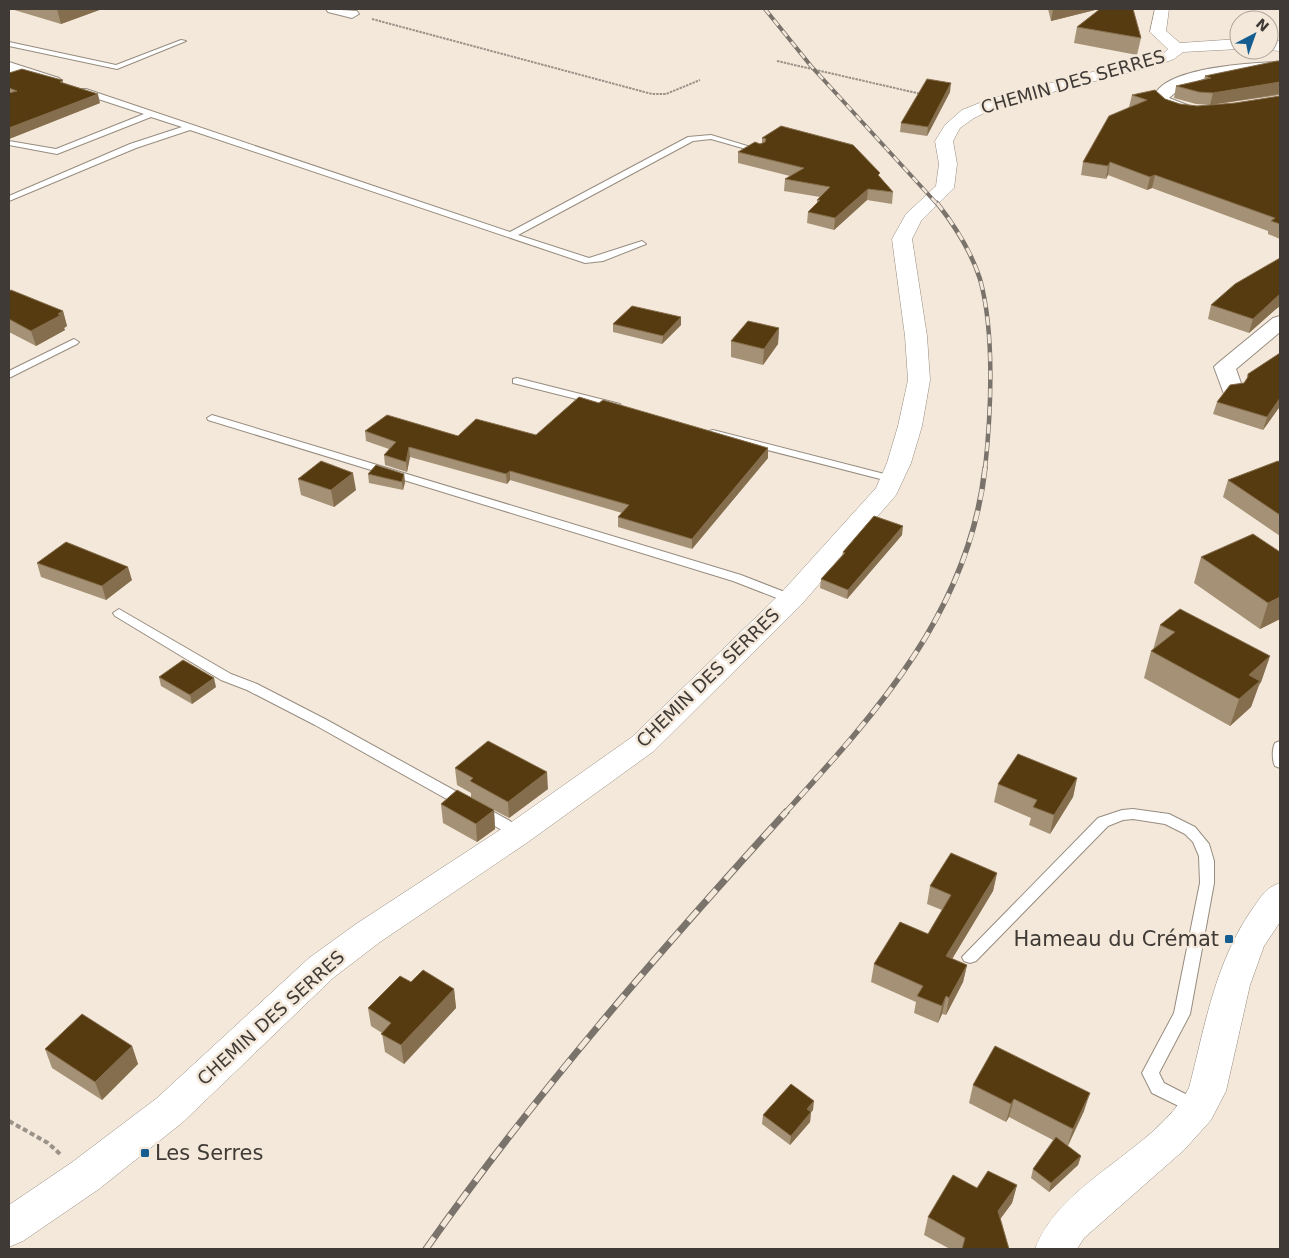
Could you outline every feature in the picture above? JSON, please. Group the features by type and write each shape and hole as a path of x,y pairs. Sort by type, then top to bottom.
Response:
{"street":[{"path":"333,9 352,14"},
{"path":"1162,9 1158,32 1181,46 1229,44"},
{"name":"CHEMIN DES SERRES","path":"9,1228 85,1176 170,1110 321,968 368,933 517,834 643,744 790,599 887,490 899,463 910,426 919,380 916,336 902,239 913,218 945,188 948,164 944,141 948,131 964,117 986,105 1155,61 1169,56 1181,46"},
{"path":"9,67 59,82"},
{"path":"1205,113 1175,107 1161,100 1161,97 1180,83 1199,77 1236,69 1280,67"},
{"path":"1232,389 1225,367 1280,322"},
{"path":"1055,1249 1070,1225 1171,1138 1198,1108 1208,1091 1233,985 1249,941 1280,896"}],"lane":[{"path":"9,44 117,67 183,41"},
{"path":"77,89 588,261 600,259 642,244"},
{"path":"9,143 58,152 151,114"},
{"path":"9,200 133,146 190,127"},
{"path":"510,236 691,138 711,137 760,151"},
{"path":"9,376 74,342"},
{"path":"517,381 623,408"},
{"path":"212,418 737,578 790,599"},
{"path":"706,431 892,480"},
{"path":"119,614 226,677 252,687 320,722 517,834"},
{"path":"1280,746 1280,762"},
{"path":"970,957 1103,822 1121,816 1147,814 1171,820 1194,832 1204,847 1208,861 1207,882 1182,1014 1150,1073 1158,1088 1198,1108"}],"path":[{"path":"352,14 652,94 666,94 700,80"},
{"path":"777,62 923,95"},
{"path":"9,1121 48,1143 85,1176"}],"building":[{"path":"1100,9 1133,9 1141,38 1077,27"},
{"path":"1280,61 1280,82 1213,93 1199,92 1176,86 1211,78 1205,76"},
{"path":"22,69 63,80 60,82 98,94 9,128 9,93 17,91 9,88 9,73"},
{"path":"927,79 951,83 928,127 901,123"},
{"path":"1155,90 1165,99 1180,104 1197,106 1235,103 1280,96 1280,224 1271,221 1275,218 1155,175 1150,177 1110,162 1108,166 1083,162 1109,116 1147,100 1132,95"},
{"path":"781,126 853,145 880,173 878,175 893,192 868,189 835,218 808,212 830,187 785,179 804,168 738,152 755,142 760,144 765,142 766,139 762,138"},
{"path":"1280,258 1280,294 1253,319 1211,305 1235,284"},
{"path":"11,290 63,311 58,314 61,315 31,331 9,319 9,291"},
{"path":"632,306 681,317 663,336 613,324"},
{"path":"748,321 779,328 764,349 731,341"},
{"path":"1280,353 1280,398 1267,417 1217,402 1230,385 1244,383 1248,374"},
{"path":"579,397 599,403 603,400 768,448 692,539 618,517 629,505 510,471 506,474 409,447 406,462 384,455 396,442 365,431 387,415 458,436 476,419 536,435"},
{"path":"321,461 353,473 331,490 298,479"},
{"path":"1278,461 1280,462 1280,515 1228,480"},
{"path":"376,465 404,474 402,482 368,474"},
{"path":"874,516 903,526 848,590 821,579 845,553 843,552"},
{"path":"1253,534 1280,552 1280,597 1268,603 1201,557"},
{"path":"66,542 128,567 102,586 37,563"},
{"path":"1180,609 1270,656 1249,675 1260,681 1239,699 1151,651 1175,632 1160,625"},
{"path":"183,660 214,678 190,695 159,677"},
{"path":"488,741 547,772 508,802 470,781 473,778 455,768"},
{"path":"1018,754 1077,778 1054,815 1033,807 1037,800 998,784"},
{"path":"457,790 494,810 476,824 441,804"},
{"path":"951,853 997,873 946,956 967,965 949,998 946,996 942,1006 917,996 923,986 874,964 900,922 928,934 951,895 930,886"},
{"path":"423,970 454,989 401,1045 381,1034 391,1023 368,1008 400,976 411,982"},
{"path":"82,1014 132,1046 95,1082 45,1049"},
{"path":"995,1046 1090,1093 1073,1129 1014,1099 1011,1104 973,1085"},
{"path":"791,1084 814,1101 807,1109 811,1112 791,1136 763,1115"},
{"path":"1056,1137 1081,1156 1051,1183 1033,1169"},
{"path":"988,1171 1017,1185 998,1211 1009,1249 962,1249 965,1238 928,1217 953,1175 977,1188"}],"railway":[{"path":"765,9 811,66 938,205"},
{"path":"937,203 956,230 972,259 980,279 985,300 990,348 989,424 985,469"},
{"path":"785,813 820,775 885,697 914,656 939,613 960,568 976,520 985,468"},
{"path":"426,1249 510,1135 599,1025 786,812"}],"place":[{"name":"Hameau du Crémat","path":"1229,939"},
{"name":"Les Serres","path":"145,1153"}]}
